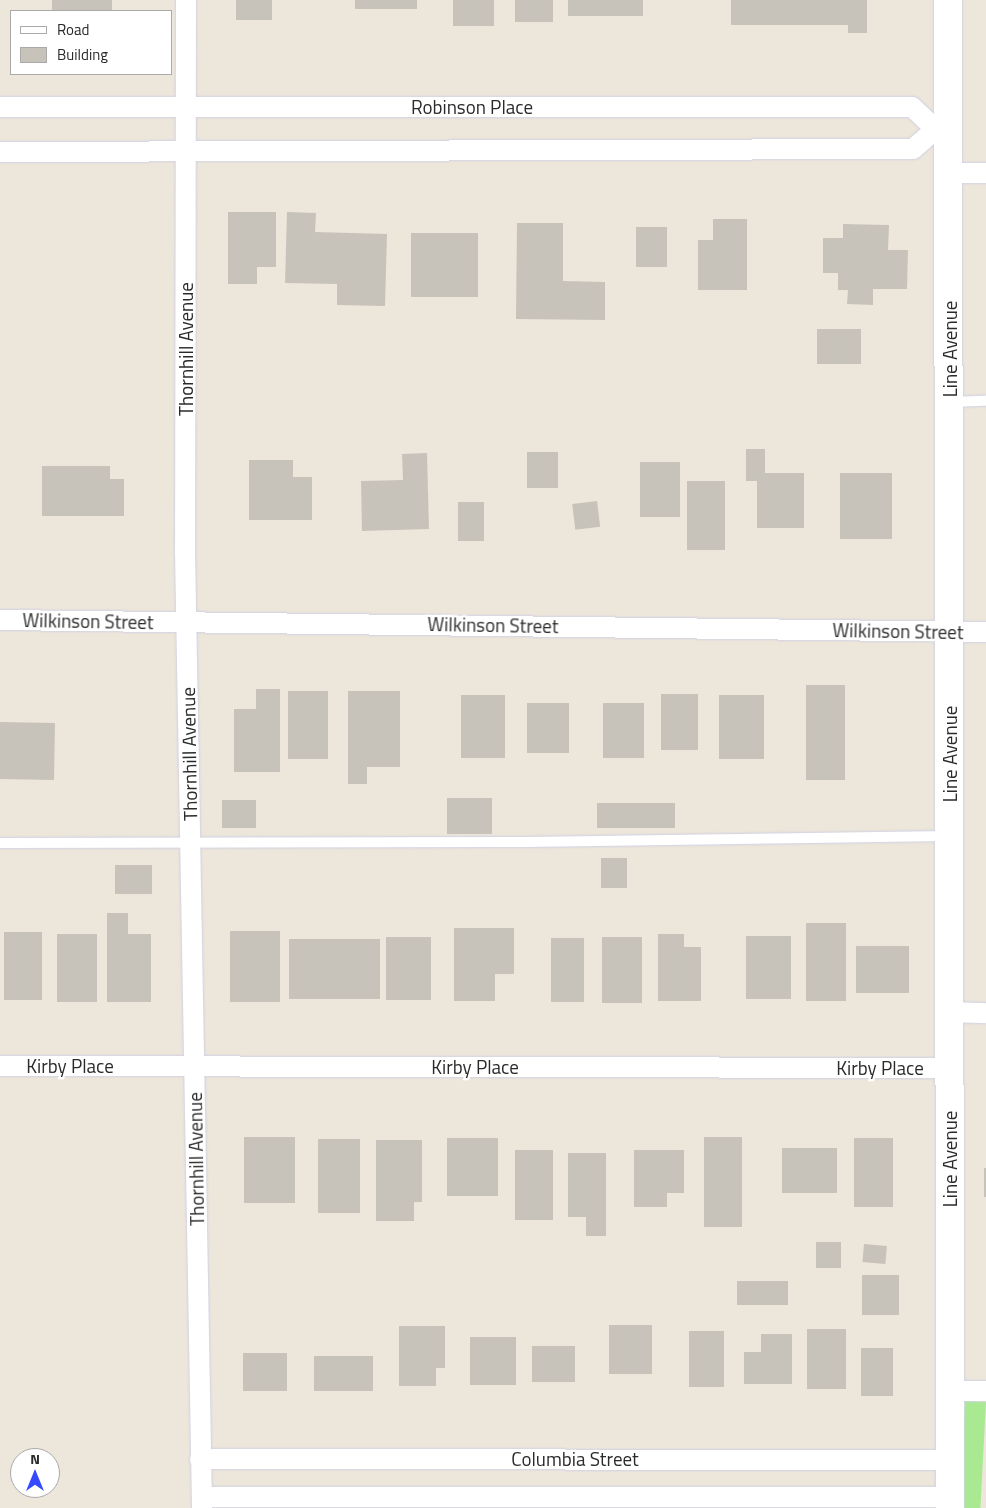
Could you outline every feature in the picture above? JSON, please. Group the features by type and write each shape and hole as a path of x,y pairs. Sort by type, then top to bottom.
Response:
{"main road":[{"name":"Line Avenue","path":"948,0 943,129 950,173 950,1502"}],"street":[{"name":"Thornhill Avenue","path":"186,0 187,624 202,1502"},
{"name":"Robinson Place","path":"0,107 912,107 943,129"},
{"path":"0,152 187,153 913,149 943,129"},
{"path":"950,173 986,173"},
{"name":"Wilkinson Street","path":"0,620 187,624 268,621 986,632"},
{"path":"950,1012 986,1013"},
{"name":"Kirby Place","path":"0,1066 950,1068"},
{"path":"950,1391 986,1392"},
{"name":"Columbia Street","path":"200,1459 950,1460"},
{"name":"Columbia Street","path":"202,1502 950,1502"}],"lane":[{"path":"950,402 986,401"},
{"path":"0,843 526,842 950,836"}],"green space":[{"path":"965,1401 986,1402 980,1508 959,1508"}],"building":[{"path":"52,0 112,0 112,10 52,10"},
{"path":"236,0 272,0 272,20 236,20"},
{"path":"355,0 417,0 417,9 355,9"},
{"path":"453,0 494,0 494,26 453,26"},
{"path":"515,0 553,0 553,22 515,22"},
{"path":"568,0 643,0 643,16 568,16"},
{"path":"731,0 867,0 867,33 848,33 848,25 731,25"},
{"path":"228,212 276,212 276,267 257,267 257,284 228,284"},
{"path":"287,212 316,213 315,232 387,234 385,306 337,305 337,284 285,283"},
{"path":"713,219 747,219 747,290 698,290 698,240 713,240"},
{"path":"517,223 563,223 563,281 605,282 605,320 516,319"},
{"path":"843,224 889,225 888,250 908,250 907,289 873,289 873,305 847,304 848,290 838,290 838,273 823,273 823,238 843,238"},
{"path":"636,227 667,227 667,267 636,267"},
{"path":"411,233 478,233 478,297 411,297"},
{"path":"817,329 861,329 861,364 817,364"},
{"path":"746,449 765,449 765,473 804,473 804,528 757,528 757,481 746,481"},
{"path":"527,452 558,452 558,488 527,488"},
{"path":"427,453 429,529 362,531 361,481 403,480 402,454"},
{"path":"249,460 293,460 293,477 312,477 312,520 249,520"},
{"path":"640,462 680,462 680,517 640,517"},
{"path":"42,466 110,466 110,479 124,479 124,516 42,516"},
{"path":"840,473 892,473 892,539 840,539"},
{"path":"687,481 725,481 725,550 687,550"},
{"path":"597,501 600,527 575,530 572,504"},
{"path":"458,502 484,502 484,541 458,541"},
{"path":"806,685 845,685 845,780 806,780"},
{"path":"256,689 280,689 280,772 234,772 234,709 256,709"},
{"path":"288,691 328,691 328,759 288,759"},
{"path":"348,691 400,691 400,767 367,767 367,784 348,784"},
{"path":"661,694 698,694 698,750 661,750"},
{"path":"461,695 505,695 505,758 461,758"},
{"path":"719,695 764,695 764,759 719,759"},
{"path":"527,703 569,703 569,753 527,753"},
{"path":"603,703 644,703 644,758 603,758"},
{"path":"0,722 55,723 54,780 0,779"},
{"path":"447,798 492,798 492,834 447,834"},
{"path":"222,800 256,800 256,828 222,828"},
{"path":"597,803 675,803 675,828 597,828"},
{"path":"601,858 627,858 627,888 601,888"},
{"path":"115,865 152,865 152,894 115,894"},
{"path":"107,913 128,913 128,934 151,934 151,1002 107,1002"},
{"path":"806,923 846,923 846,1001 806,1001"},
{"path":"454,928 514,928 514,974 495,974 495,1001 454,1001"},
{"path":"230,931 280,931 280,1002 230,1002"},
{"path":"4,932 42,932 42,1000 4,1000"},
{"path":"57,934 97,934 97,1002 57,1002"},
{"path":"658,934 684,934 684,947 701,947 701,1001 658,1001"},
{"path":"746,936 791,936 791,999 746,999"},
{"path":"386,937 431,937 431,1000 386,1000"},
{"path":"602,937 642,937 642,1003 602,1003"},
{"path":"551,938 584,938 584,1002 551,1002"},
{"path":"289,939 380,939 380,999 289,999"},
{"path":"856,946 909,946 909,993 856,993"},
{"path":"244,1137 295,1137 295,1203 244,1203"},
{"path":"704,1137 742,1137 742,1227 704,1227"},
{"path":"447,1138 498,1138 498,1196 447,1196"},
{"path":"854,1138 893,1138 893,1207 854,1207"},
{"path":"318,1139 360,1139 360,1213 318,1213"},
{"path":"376,1140 422,1140 422,1202 414,1202 414,1221 376,1221"},
{"path":"782,1148 837,1148 837,1193 782,1193"},
{"path":"515,1150 553,1150 553,1220 515,1220"},
{"path":"634,1150 684,1150 684,1193 667,1193 667,1207 634,1207"},
{"path":"568,1153 606,1153 606,1236 586,1236 586,1217 568,1217"},
{"path":"984,1168 986,1168 986,1197 984,1197"},
{"path":"816,1242 841,1242 841,1268 816,1268"},
{"path":"864,1244 887,1246 885,1264 862,1262"},
{"path":"862,1275 899,1275 899,1315 862,1315"},
{"path":"737,1281 788,1281 788,1305 737,1305"},
{"path":"609,1325 652,1325 652,1374 609,1374"},
{"path":"399,1326 445,1326 445,1368 436,1368 436,1386 399,1386"},
{"path":"807,1329 846,1329 846,1389 807,1389"},
{"path":"689,1331 724,1331 724,1387 689,1387"},
{"path":"761,1334 792,1334 792,1384 744,1384 744,1352 761,1352"},
{"path":"470,1337 516,1337 516,1385 470,1385"},
{"path":"532,1346 575,1346 575,1382 532,1382"},
{"path":"861,1348 893,1348 893,1396 861,1396"},
{"path":"243,1353 287,1353 287,1391 243,1391"},
{"path":"314,1356 373,1356 373,1391 314,1391"}]}
